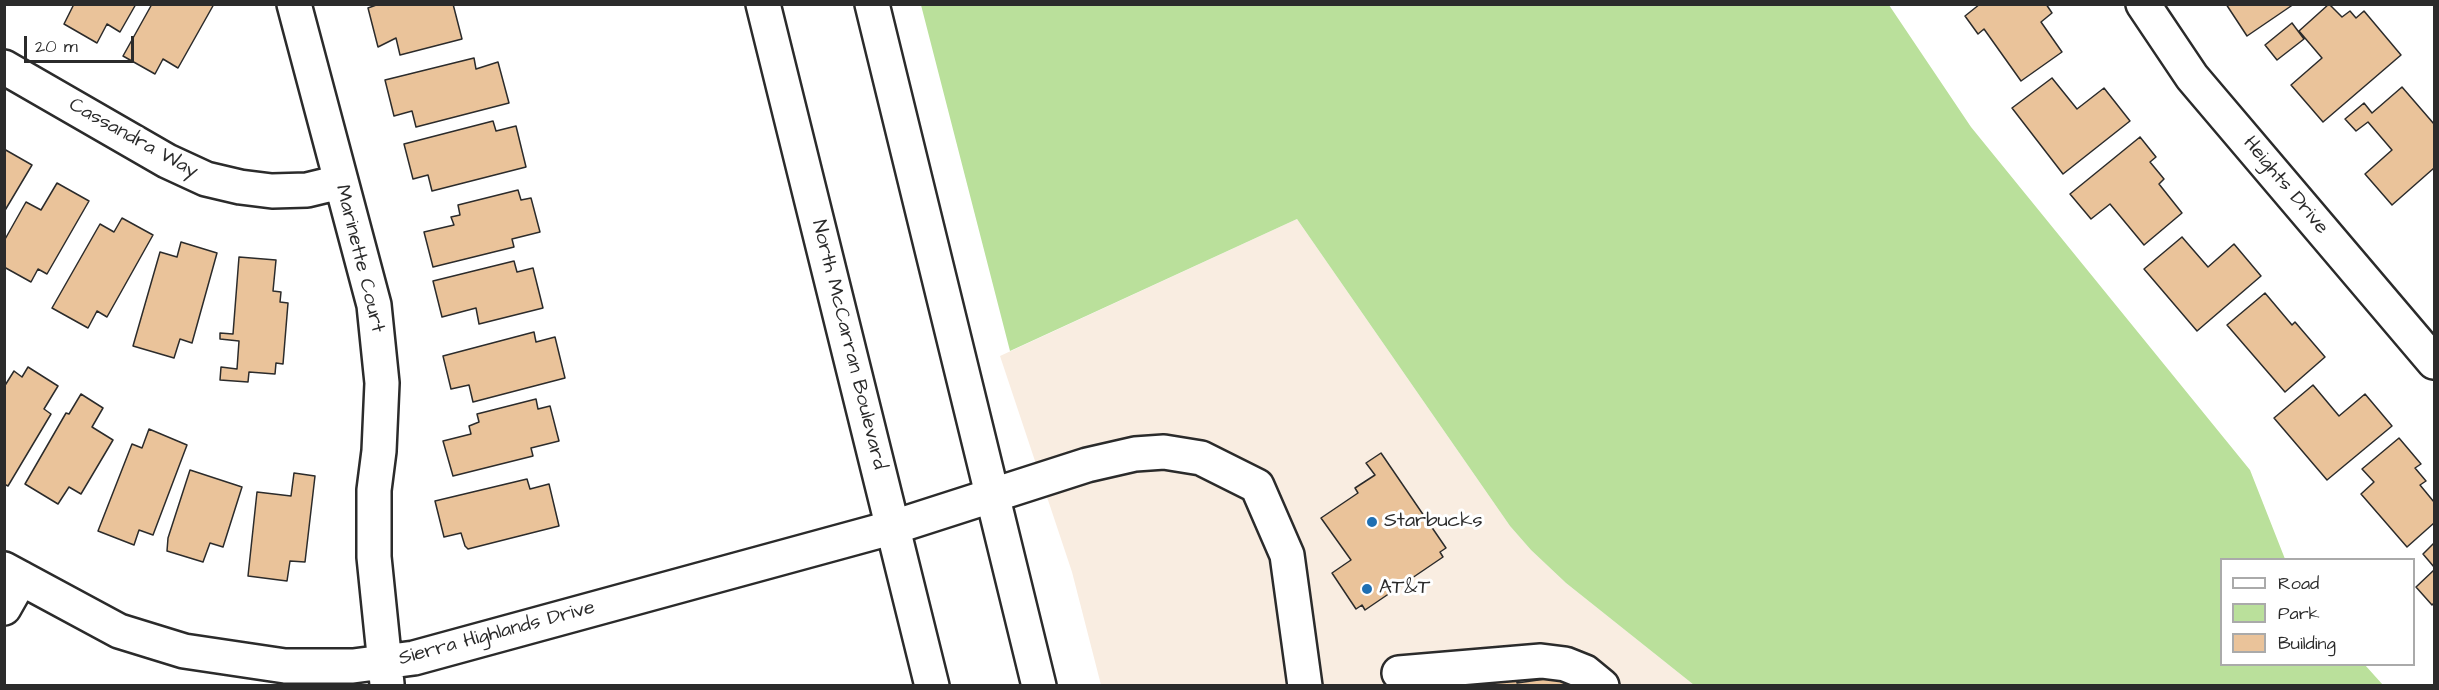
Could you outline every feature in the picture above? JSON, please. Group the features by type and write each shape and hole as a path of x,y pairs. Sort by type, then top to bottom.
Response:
{"street":[{"name":"Marinette Court","path":"294,4 374,305 380,345 382,417 373,528 376,596 386,674"},
{"name":"North McCarran Boulevard","path":"763,4 932,686"},
{"path":"872,4 1039,686"},
{"name":"Heights Drive","path":"2143,4 2192,77 2434,362"},
{"name":"Cassandra Way","path":"4,68 167,161 206,179 272,191 308,190 340,182"},
{"name":"Sierra Highlands Drive","path":"13,573 119,631 184,651 285,666 353,666 386,674 425,655 894,527 994,497 1087,465 1135,454 1164,452 1201,458 1257,486 1287,555 1305,686"},
{"path":"4,608 13,573"},
{"path":"1399,673 1541,661 1565,664 1585,672 1602,686"}],"shaded area":[{"path":"1297,219 1510,526 1531,550 1566,583 1694,685 1101,685 1072,572 1000,356"}],"green space":[{"path":"921,5 1889,5 1971,127 2250,470 2285,558 2220,558 2220,666 2366,666 2383,685 1694,685 1566,583 1531,550 1510,526 1297,219 1010,351"}],"building":[{"path":"74,4 136,4 120,32 107,24 97,43 64,24"},
{"path":"152,4 214,4 178,68 163,59 155,74 123,56"},
{"path":"379,4 453,4 462,39 400,55 396,38 378,47 368,8"},
{"path":"1980,4 2046,4 2052,13 2041,22 2062,52 2021,81 1984,29 1978,34 1965,16"},
{"path":"2226,4 2294,4 2247,36"},
{"path":"2329,4 2342,17 2350,11 2356,18 2364,11 2401,55 2323,122 2291,85 2322,58 2299,31"},
{"path":"2292,23 2304,39 2277,60 2265,45"},
{"path":"474,58 476,69 498,62 509,103 416,127 412,111 394,116 385,80"},
{"path":"2052,78 2077,109 2104,88 2130,121 2063,174 2012,108"},
{"path":"2402,87 2434,124 2434,168 2392,205 2365,174 2392,150 2368,122 2356,131 2345,119 2364,103 2372,113"},
{"path":"493,121 496,131 516,126 526,167 432,191 428,175 413,179 404,144"},
{"path":"2140,137 2156,157 2150,162 2164,179 2159,184 2182,213 2144,245 2110,204 2091,219 2070,194"},
{"path":"4,149 32,165 4,212"},
{"path":"57,183 89,201 47,274 38,269 31,282 4,267 4,241 26,202 41,210"},
{"path":"518,190 521,200 531,198 540,232 512,239 514,247 433,267 424,232 454,225 451,217 460,215 458,205"},
{"path":"122,218 153,235 107,317 97,311 88,328 52,308 100,224 114,232"},
{"path":"2182,237 2208,267 2234,244 2261,276 2197,331 2144,269"},
{"path":"181,242 217,253 192,343 180,339 174,358 133,346 160,252 177,257"},
{"path":"239,257 276,260 273,291 281,292 280,302 288,303 283,364 276,363 275,374 249,372 248,382 220,380 221,367 237,369 239,341 220,339 220,333 233,334"},
{"path":"514,261 517,272 533,268 543,308 479,324 476,308 442,317 433,281"},
{"path":"2265,293 2292,325 2295,322 2325,357 2285,392 2227,325"},
{"path":"534,332 536,342 555,337 565,378 473,402 469,385 451,389 443,356"},
{"path":"28,367 58,386 44,409 51,414 8,486 4,484 4,387 14,371 22,377"},
{"path":"2313,385 2339,416 2365,394 2392,426 2327,480 2274,418"},
{"path":"81,394 103,408 92,427 113,440 81,494 69,487 58,504 25,484 66,413 69,414"},
{"path":"536,399 538,409 550,406 559,441 531,448 533,456 453,476 443,441 471,434 469,426 479,422 477,414"},
{"path":"149,429 187,445 153,535 139,530 134,545 98,531 132,444 142,448"},
{"path":"2399,438 2421,464 2415,468 2426,481 2420,485 2434,502 2434,523 2407,547 2361,494 2374,482 2362,469"},
{"path":"1381,453 1446,548 1440,552 1443,557 1365,610 1362,605 1356,609 1332,573 1351,560 1321,518 1358,493 1355,488 1375,475 1366,463"},
{"path":"190,470 242,487 223,547 210,543 203,562 167,551 168,538"},
{"path":"294,473 315,476 305,562 290,561 287,581 248,576 257,492 291,496"},
{"path":"527,479 530,489 549,484 559,526 468,549 461,533 444,537 435,501"},
{"path":"2434,543 2434,567 2423,554"},
{"path":"2434,570 2434,603 2432,605 2416,587"},
{"path":"1516,672 1517,683 1574,675 1575,686 1464,685 1483,683 1483,680"}],"place":[{"name":"Starbucks","path":"1372,522"},
{"name":"AT&T","path":"1367,589"}]}
